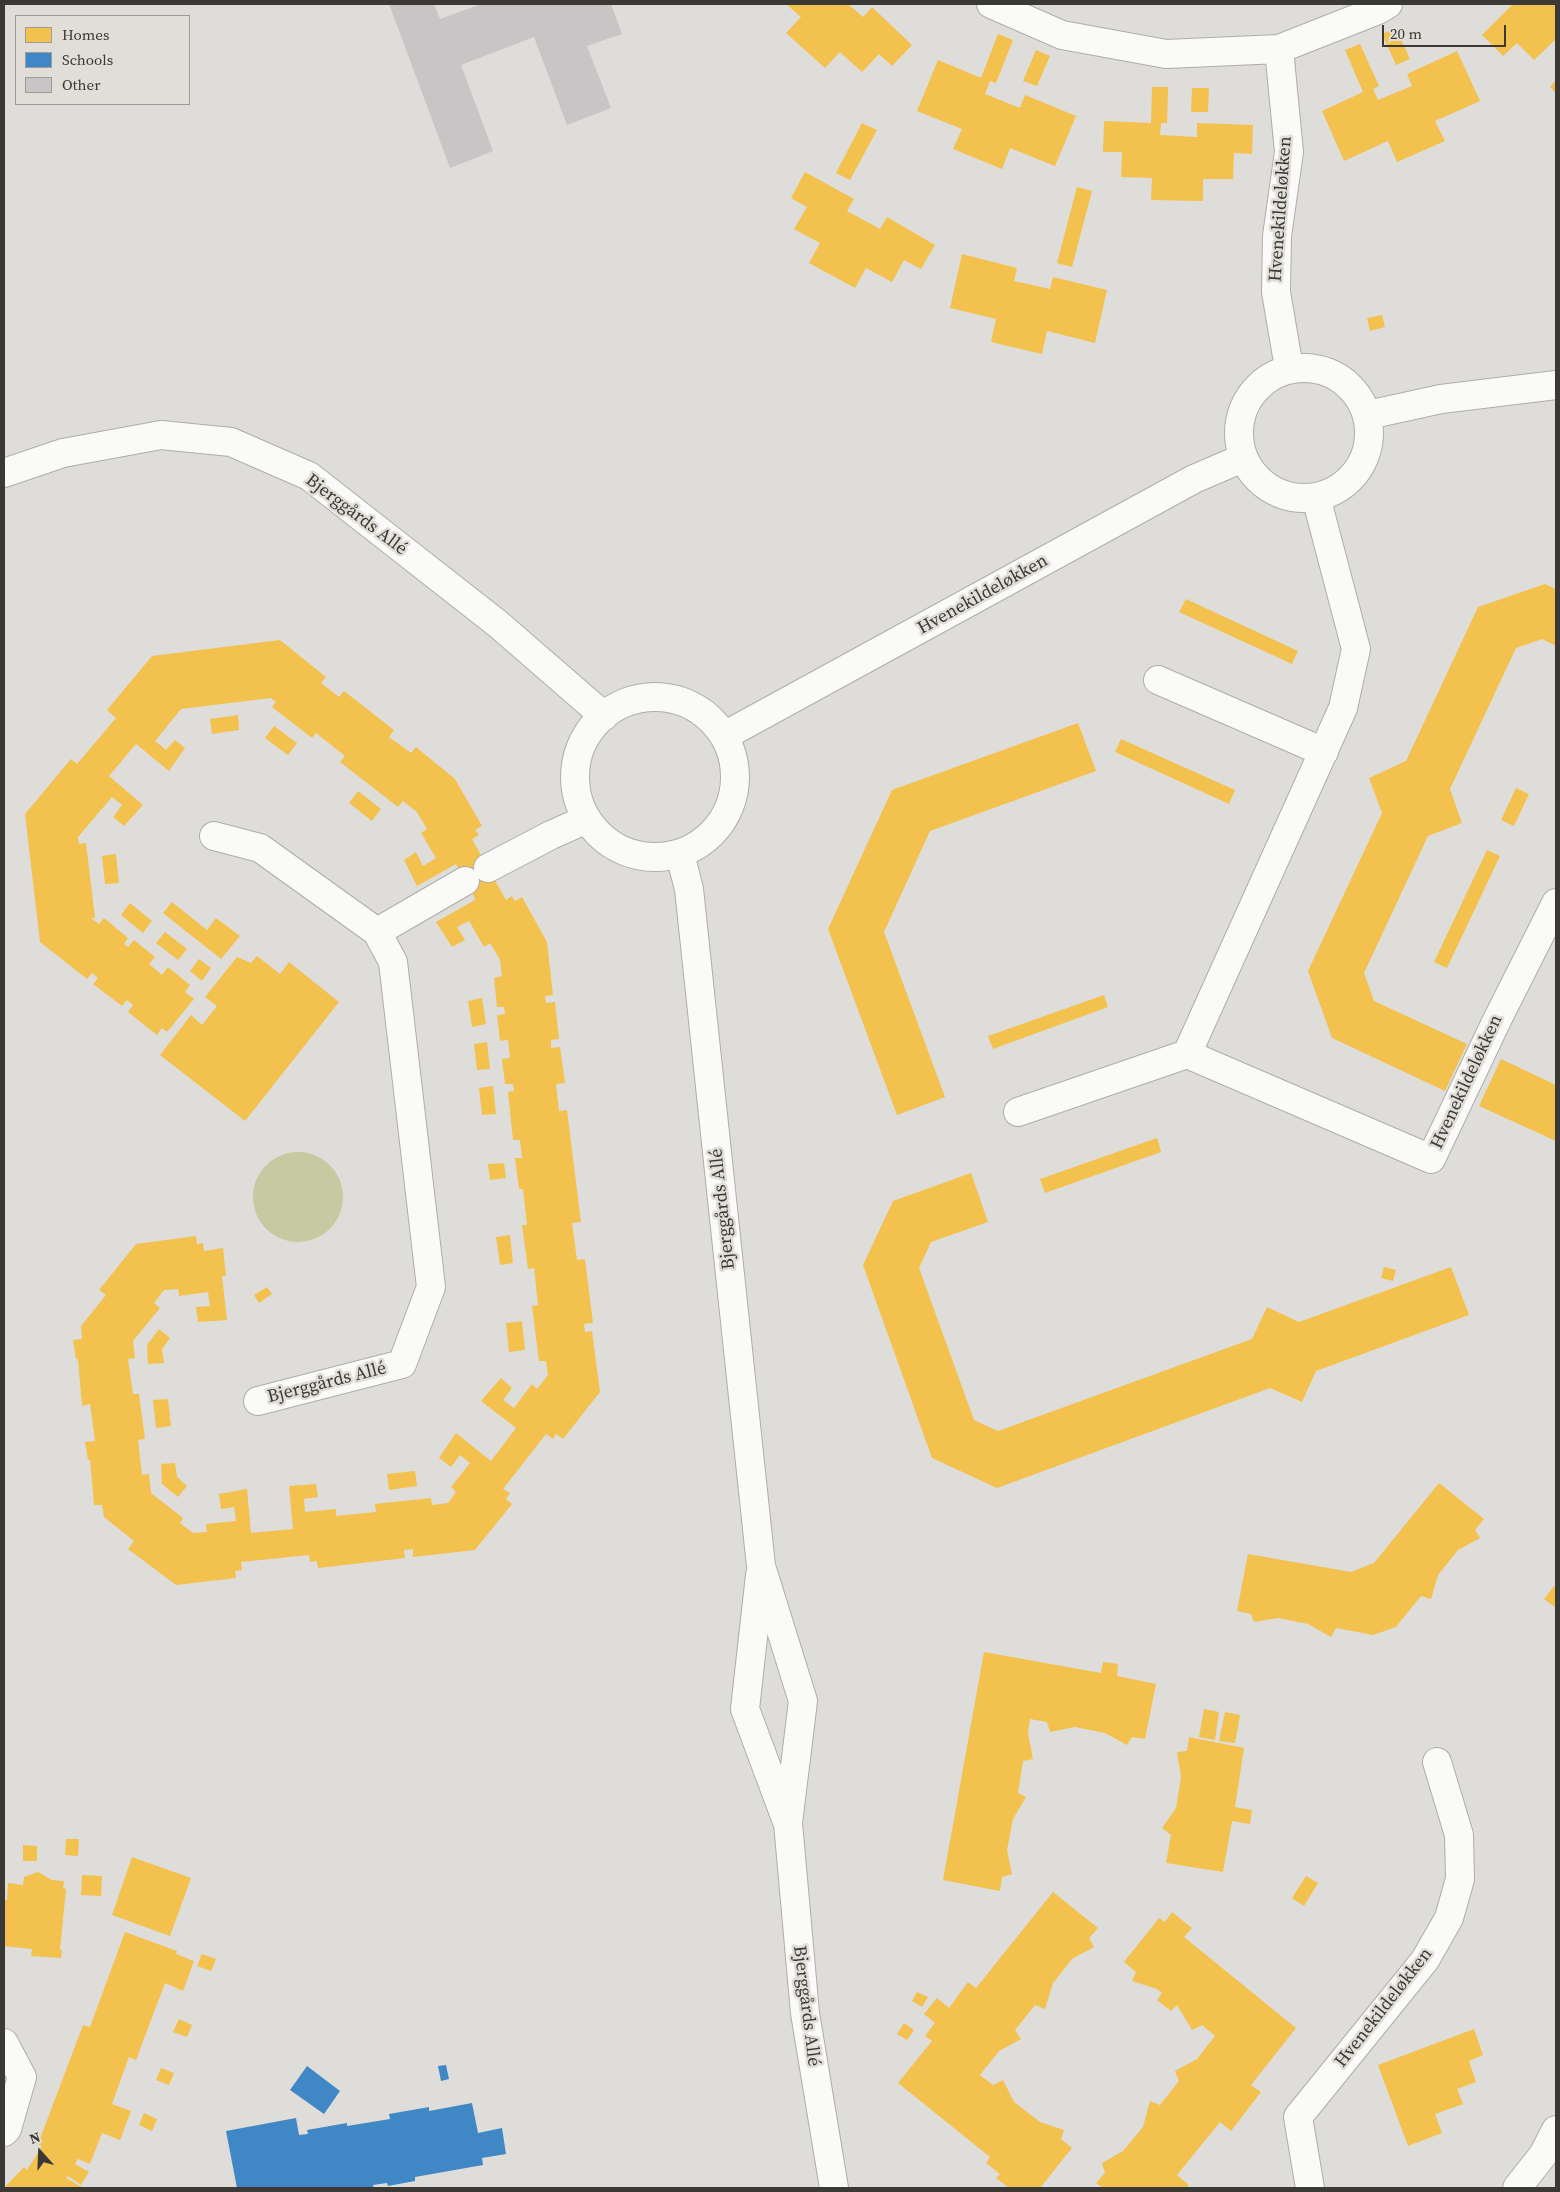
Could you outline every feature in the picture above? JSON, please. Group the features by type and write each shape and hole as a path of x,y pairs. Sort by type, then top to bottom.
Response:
{"street":[{"path":"991,4 1062,35 1166,54 1279,49 1378,10 1388,4"},
{"name":"Hvenekildeløkken","path":"1279,49 1289,152 1278,236 1276,292 1289,368"},
{"path":"1314,367 1338,375 1356,392 1368,415 1370,442 1360,468 1342,488 1316,498 1294,498 1272,491 1255,477 1242,458 1238,430 1245,402 1263,380 1289,368 1314,367"},
{"path":"1368,415 1441,399 1556,385"},
{"name":"Bjerggårds Allé","path":"4,473 64,453 161,435 231,442 309,476 498,624 604,716"},
{"name":"Hvenekildeløkken","path":"724,736 1194,480 1242,458"},
{"path":"1018,1112 1187,1054 1343,708 1356,649 1316,498"},
{"path":"1158,680 1324,752"},
{"path":"655,697 682,701 706,714 724,736 733,757 736,781 731,805 719,826 702,843 680,854 654,858 627,852 604,839 587,819 578,798 575,775 579,753 588,732 604,716 628,702 655,697"},
{"path":"376,932 551,834 587,819"},
{"name":"Bjerggårds Allé","path":"214,836 260,848 376,932 393,962 431,1288 402,1364 258,1401"},
{"name":"Bjerggårds Allé","path":"680,854 689,889 761,1566 802,1701 788,1823 805,2013 834,2188"},
{"name":"Hvenekildeløkken","path":"1187,1054 1431,1159 1498,1018 1556,903"},
{"name":"Bjerggårds Allé","path":"761,1566 745,1708 788,1823"},
{"name":"Hvenekildeløkken","path":"1310,2188 1298,2117 1424,1960 1448,1918 1460,1879 1459,1835 1437,1762"},
{"path":"4,2043 22,2077 7,2129 4,2132"},
{"path":"1517,2188 1543,2156 1556,2130"}],"green space":[{"path":"298,1152 315,1156 330,1165 339,1180 343,1197 339,1214 330,1229 315,1238 298,1242 281,1238 266,1229 257,1214 253,1197 257,1180 266,1165 281,1156"}],"building: Homes":[{"path":"786,4 848,4 863,17 872,7 912,45 892,66 879,54 862,72 840,52 825,68 786,33 801,17"},
{"path":"1513,4 1556,4 1556,41 1534,60 1517,43 1503,56 1482,35"},
{"path":"1396,28 1410,59 1396,65 1382,34"},
{"path":"998,34 1013,40 996,83 990,81 985,94 1020,108 1025,95 1076,116 1055,166 1010,148 1002,169 953,149 962,129 917,111 938,60 981,78"},
{"path":"1360,44 1379,86 1373,89 1378,100 1412,86 1407,74 1457,51 1480,101 1435,121 1445,141 1397,162 1388,141 1344,161 1322,111 1363,92 1345,50"},
{"path":"1036,50 1050,56 1037,86 1023,81"},
{"path":"1556,80 1556,93 1550,87"},
{"path":"1152,87 1168,87 1167,123 1161,123 1160,135 1197,137 1197,123 1253,125 1252,154 1234,153 1233,179 1203,179 1203,201 1151,200 1152,178 1121,177 1122,152 1103,152 1104,121 1151,123"},
{"path":"1192,88 1209,88 1208,112 1191,112"},
{"path":"862,123 877,130 850,180 836,173"},
{"path":"805,172 854,199 847,211 880,229 887,217 935,245 921,269 904,260 892,282 866,268 855,288 809,263 820,243 794,229 807,207 791,198"},
{"path":"1077,187 1092,191 1072,267 1057,263"},
{"path":"962,254 1017,268 1014,281 1050,289 1053,277 1107,290 1095,343 1047,331 1042,354 991,342 996,319 950,308"},
{"path":"1382,315 1385,327 1370,331 1367,318"},
{"path":"1545,584 1556,589 1556,646 1542,639 1516,648 1450,789 1462,823 1428,836 1364,973 1374,1001 1467,1044 1445,1091 1332,1038 1308,971 1382,813 1369,778 1406,761 1478,607"},
{"path":"1186,599 1298,651 1292,664 1179,612"},
{"path":"280,640 326,677 321,683 339,697 344,691 394,730 389,737 411,753 416,747 455,779 482,826 475,830 479,835 472,839 506,900 512,896 515,901 522,897 547,942 553,995 545,996 546,1003 555,1002 559,1039 551,1040 551,1048 560,1047 565,1083 556,1084 559,1111 567,1110 581,1222 572,1223 577,1260 585,1259 593,1323 584,1324 585,1332 592,1331 600,1392 563,1439 556,1434 553,1439 546,1434 503,1489 510,1493 506,1499 512,1504 475,1550 413,1557 413,1549 404,1550 405,1558 318,1568 317,1561 310,1562 309,1555 241,1562 242,1570 235,1571 236,1578 176,1585 128,1549 134,1541 104,1517 102,1505 94,1505 90,1459 88,1460 85,1442 95,1441 90,1404 82,1406 78,1359 76,1359 73,1340 82,1339 81,1326 106,1295 99,1290 136,1244 196,1236 197,1244 203,1243 204,1251 223,1248 226,1276 222,1276 227,1320 198,1322 196,1307 210,1306 208,1292 179,1296 178,1289 164,1290 154,1303 160,1308 133,1341 135,1358 128,1359 133,1394 139,1394 145,1439 138,1440 142,1475 149,1474 151,1493 183,1518 180,1523 193,1533 207,1532 206,1524 236,1521 234,1507 221,1509 219,1494 247,1489 251,1533 293,1529 289,1486 316,1484 318,1497 304,1499 305,1512 336,1509 336,1516 376,1512 375,1504 431,1498 432,1505 448,1503 456,1492 451,1487 470,1463 460,1455 451,1467 439,1458 456,1433 491,1461 516,1428 481,1401 501,1378 512,1388 503,1400 514,1408 532,1384 537,1389 548,1375 546,1361 539,1361 532,1306 538,1305 534,1268 528,1269 522,1225 527,1225 523,1189 519,1189 515,1158 522,1158 520,1140 513,1140 508,1092 514,1091 513,1084 505,1084 502,1059 510,1058 508,1040 500,1041 497,1015 505,1014 504,1007 497,1007 494,978 502,976 500,960 490,943 484,947 469,921 457,927 465,940 452,947 436,922 475,900 456,864 417,886 404,860 416,852 423,866 436,858 421,833 427,829 417,812 403,801 398,807 340,762 345,756 316,733 312,738 272,707 276,702 271,698 181,709 155,741 166,750 175,740 185,748 169,771 136,744 109,776 143,805 124,826 113,817 122,805 112,797 78,837 79,844 86,843 95,918 91,918 99,924 104,918 128,938 124,944 128,947 134,940 155,957 149,964 162,975 168,967 190,985 185,992 194,999 167,1032 162,1028 157,1035 128,1012 133,1005 127,1000 122,1006 93,984 98,978 92,973 87,979 40,942 25,814 71,759 77,764 116,718 107,710 152,656"},
{"path":"238,715 239,730 212,734 210,719"},
{"path":"1078,723 1096,771 930,831 884,932 945,1097 897,1115 828,929 892,790"},
{"path":"274,726 297,743 288,755 265,738"},
{"path":"1121,739 1235,790 1229,804 1115,752"},
{"path":"1516,788 1529,794 1514,826 1501,820"},
{"path":"358,791 381,809 372,821 349,803"},
{"path":"1487,850 1500,856 1447,968 1434,962"},
{"path":"116,854 119,883 105,884 102,856"},
{"path":"172,902 207,930 216,918 240,936 221,959 163,913"},
{"path":"130,903 152,921 143,933 121,915"},
{"path":"165,932 187,949 178,960 156,943"},
{"path":"257,956 280,974 289,962 339,1002 245,1121 160,1055 191,1015 202,1025 217,1006 205,997 237,957 251,963"},
{"path":"199,959 211,968 202,981 190,971"},
{"path":"1104,995 1108,1007 993,1049 988,1036"},
{"path":"482,998 486,1024 472,1027 468,1001"},
{"path":"487,1042 490,1069 477,1070 474,1044"},
{"path":"1501,1059 1556,1085 1556,1141 1479,1106"},
{"path":"493,1086 496,1114 482,1115 479,1088"},
{"path":"1157,1138 1161,1152 1045,1193 1040,1179"},
{"path":"504,1163 506,1178 490,1180 488,1164"},
{"path":"971,1173 988,1222 931,1242 919,1268 974,1420 998,1431 1252,1339 1267,1307 1299,1322 1451,1267 1469,1315 1316,1371 1302,1402 1270,1388 997,1488 932,1458 863,1265 893,1201"},
{"path":"510,1235 513,1263 500,1265 496,1237"},
{"path":"1384,1267 1396,1270 1393,1281 1381,1278"},
{"path":"267,1287 272,1294 259,1303 254,1295"},
{"path":"522,1321 525,1350 509,1352 506,1323"},
{"path":"159,1329 170,1338 162,1349 164,1363 148,1364 147,1345"},
{"path":"168,1399 171,1426 156,1428 153,1400"},
{"path":"175,1463 177,1477 187,1486 178,1497 162,1484 161,1464"},
{"path":"415,1471 417,1486 389,1490 387,1474"},
{"path":"1439,1483 1484,1519 1475,1530 1480,1538 1458,1550 1438,1575 1431,1599 1421,1596 1396,1627 1373,1635 1336,1628 1331,1637 1308,1624 1278,1618 1254,1622 1251,1614 1237,1611 1248,1554 1351,1572 1374,1563"},
{"path":"1554,1586 1556,1588 1556,1608 1544,1599"},
{"path":"984,1652 1101,1673 1103,1662 1118,1664 1117,1676 1156,1684 1145,1739 1132,1737 1127,1745 1105,1733 1075,1727 1050,1732 1047,1722 1030,1719 1028,1733 1033,1759 1023,1761 1018,1793 1026,1797 1013,1819 1007,1850 1012,1874 1002,1877 1000,1891 943,1880"},
{"path":"1204,1709 1219,1712 1215,1740 1199,1737"},
{"path":"1225,1712 1240,1715 1235,1743 1219,1741"},
{"path":"1189,1737 1244,1748 1235,1807 1252,1810 1250,1824 1232,1821 1223,1872 1166,1863 1171,1835 1162,1828 1176,1808 1181,1777 1177,1752 1187,1751"},
{"path":"66,1839 79,1839 78,1856 65,1855"},
{"path":"23,1845 37,1846 37,1861 23,1861"},
{"path":"132,1857 191,1878 170,1936 112,1915"},
{"path":"38,1872 52,1880 64,1881 63,1888 66,1889 60,1950 62,1950 61,1958 31,1956 32,1949 4,1946 4,1900 7,1900 8,1883 23,1885 24,1877"},
{"path":"82,1875 102,1876 101,1896 81,1895"},
{"path":"1306,1876 1318,1883 1304,1906 1292,1898"},
{"path":"1053,1892 1098,1928 1089,1938 1094,1947 1072,1959 1053,1983 1045,2009 1035,2005 1015,2030 1021,2039 999,2051 980,2075 993,2085 1003,2080 1014,2102 1040,2122 1064,2130 1061,2139 1072,2148 1040,2188 1009,2188 996,2178 1000,2174 986,2163 990,2157 898,2083 932,2041 925,2036 935,2023 924,2014 937,1998 949,2008 968,1982 976,1988"},
{"path":"1172,1912 1192,1928 1184,1937 1296,2028 1251,2085 1261,2092 1231,2131 1220,2122 1177,2175 1189,2185 1186,2188 1103,2188 1096,2183 1105,2173 1102,2163 1123,2151 1143,2127 1150,2101 1160,2105 1179,2081 1175,2071 1197,2059 1215,2036 1202,2025 1192,2030 1177,2005 1171,2011 1157,2000 1162,1993 1157,1989 1132,1981 1136,1972 1124,1962 1159,1918 1165,1922"},
{"path":"125,1932 177,1951 176,1954 194,1961 183,1991 165,1983 136,2060 129,2057 112,2104 131,2111 120,2140 102,2133 90,2164 78,2159 75,2164 89,2172 81,2185 68,2176 66,2178 83,2188 4,2188 24,2167 27,2170 42,2146 38,2144 83,2025 90,2027"},
{"path":"202,1954 216,1959 211,1971 197,1966"},
{"path":"917,1992 928,1997 922,2007 912,2001"},
{"path":"179,2019 192,2025 187,2037 173,2032"},
{"path":"904,2023 914,2030 907,2040 897,2034"},
{"path":"1474,2029 1483,2055 1469,2061 1476,2082 1457,2089 1463,2104 1435,2114 1442,2133 1408,2146 1378,2065"},
{"path":"161,2068 174,2073 169,2085 156,2080"},
{"path":"144,2113 157,2119 152,2131 139,2125"}],"building: Schools":[{"path":"446,2065 449,2079 441,2081 438,2066"},
{"path":"307,2066 340,2091 324,2114 290,2090"},
{"path":"472,2103 478,2133 502,2128 506,2154 482,2158 483,2165 415,2177 415,2181 388,2186 387,2183 373,2185 374,2188 237,2188 226,2131 296,2118 299,2135 308,2134 307,2130 347,2123 347,2126 390,2119 389,2114 429,2107 429,2111"}],"building: Other":[{"path":"389,4 434,4 440,19 481,4 611,4 622,34 587,46 611,108 567,125 534,37 461,65 493,151 450,168"}]}
